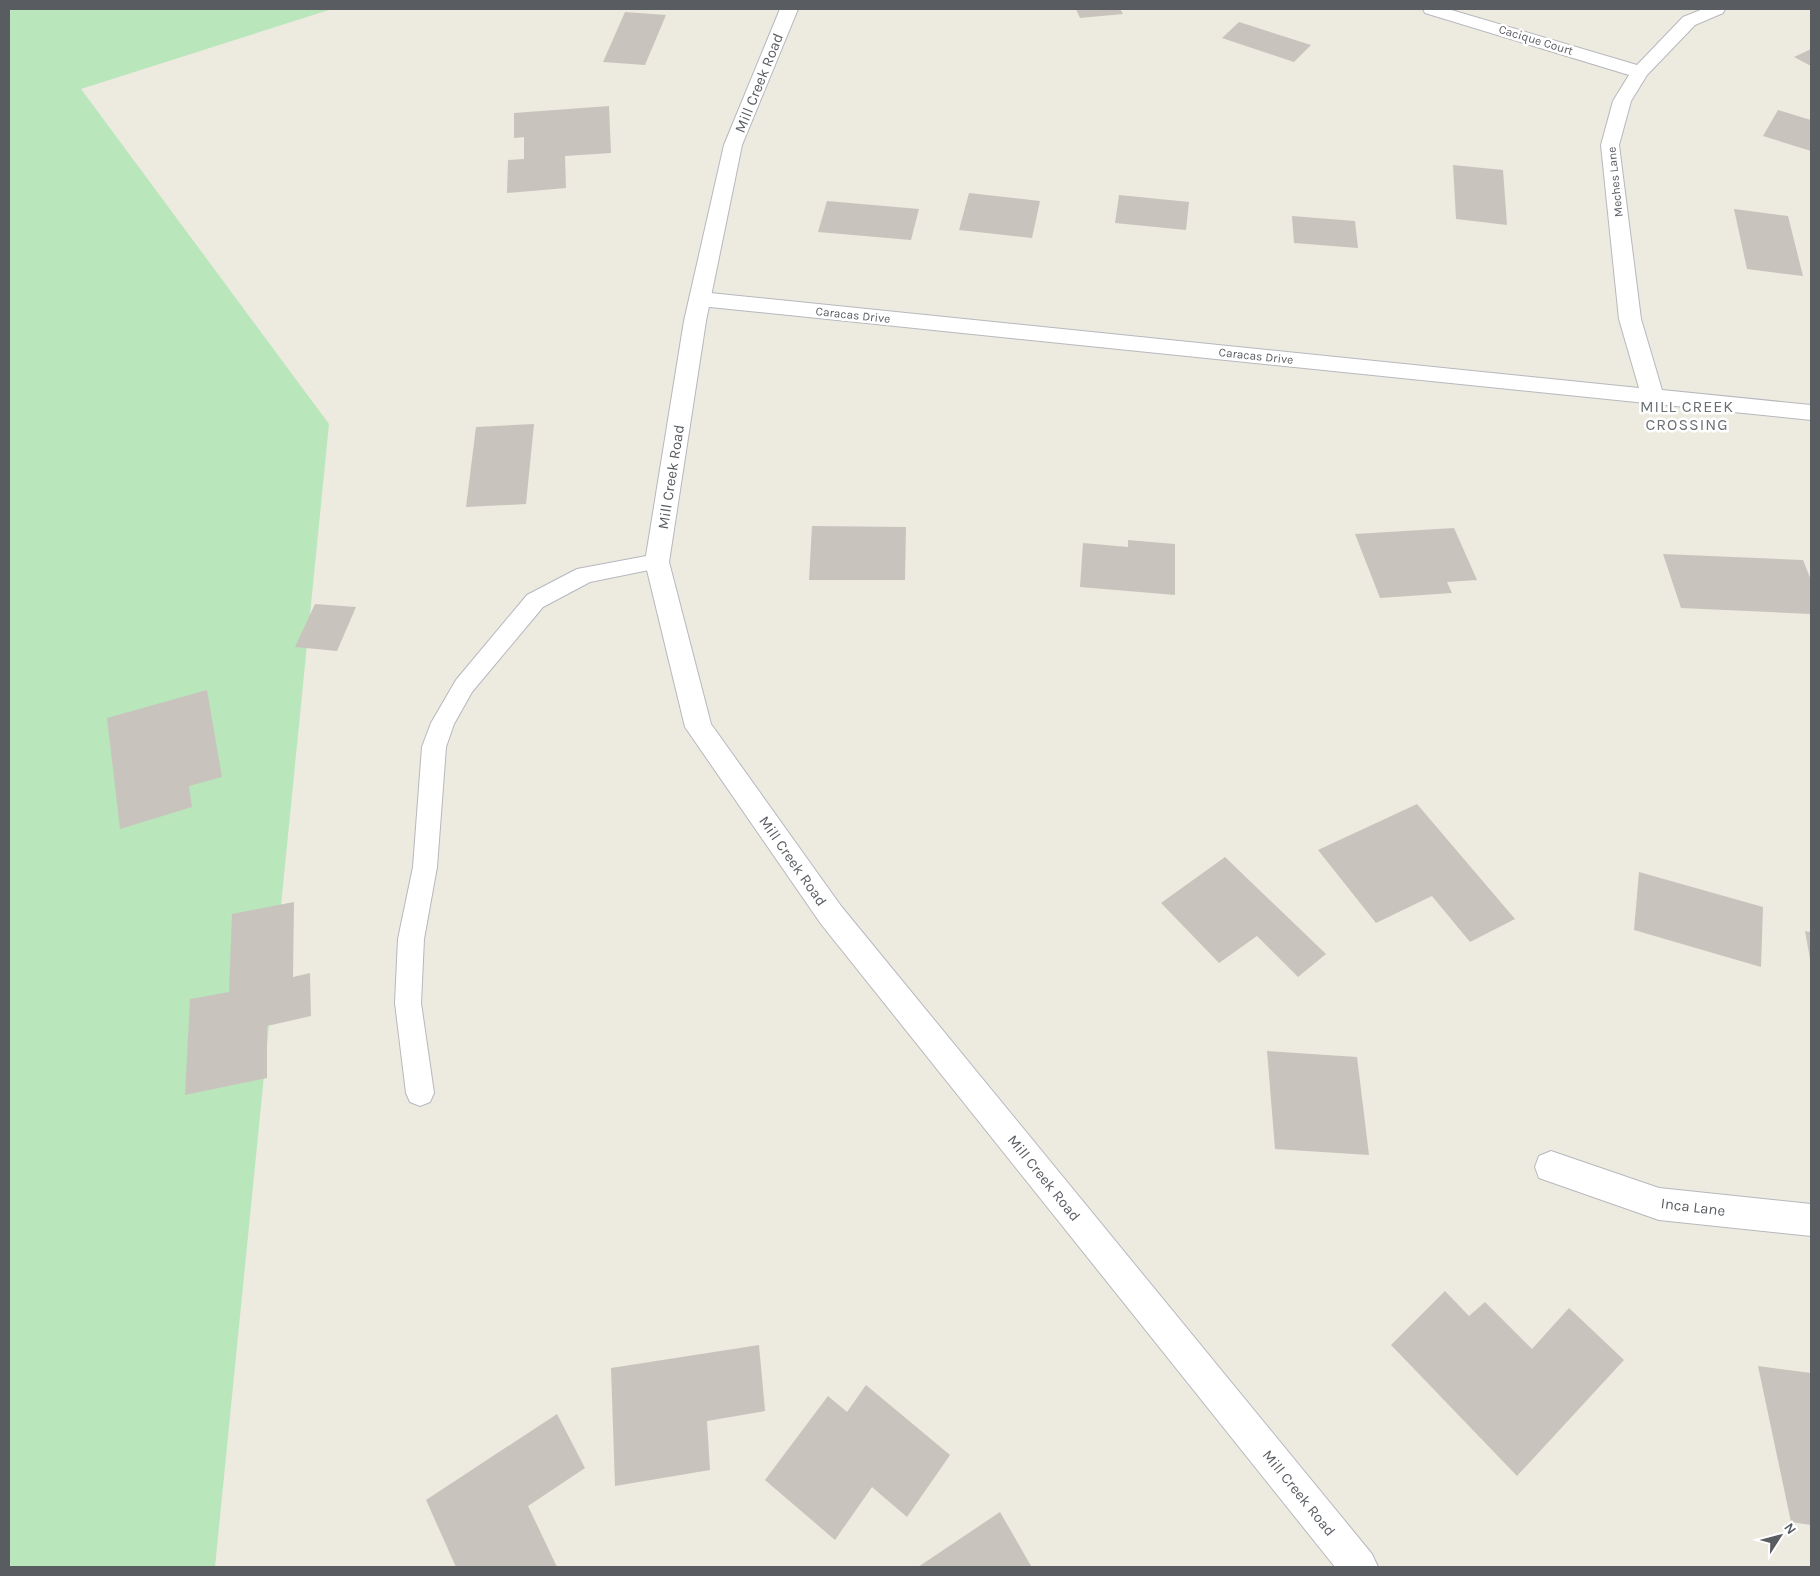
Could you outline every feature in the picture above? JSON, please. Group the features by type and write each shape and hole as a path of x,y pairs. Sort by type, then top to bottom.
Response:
{"street":[{"name":"Mill Creek Road","path":"789,9 733,145 700,299 657,562 698,727 831,915 1359,1567"},
{"name":"Cacique Court","path":"1431,9 1640,72"},
{"name":"Meches Lane","path":"1653,397 1630,319 1610,145 1622,101 1640,72 1690,21 1718,9"},
{"name":"Caracas Drive","path":"700,299 1811,413"},
{"name":"Inca Lane","path":"1551,1167 1659,1204 1811,1220"}],"lane":[{"path":"420,1093 408,1003 411,939 425,867 434,747 443,723 464,686 535,601 584,575 657,562"}],"green space":[{"path":"9,9 332,9 81,89 329,424 215,1567 9,1567"}],"building":[{"path":"1076,9 1120,9 1123,14 1080,18"},
{"path":"625,12 666,15 645,65 603,62"},
{"path":"1239,22 1311,45 1294,62 1222,38"},
{"path":"1811,49 1811,66 1794,57"},
{"path":"609,106 611,153 565,156 566,188 507,193 508,160 524,159 524,137 514,138 514,113"},
{"path":"1778,110 1811,120 1811,151 1763,136"},
{"path":"1453,165 1503,170 1507,225 1456,219"},
{"path":"969,193 1040,201 1032,238 959,230"},
{"path":"1119,195 1189,202 1186,230 1115,223"},
{"path":"827,201 919,209 911,240 818,232"},
{"path":"1734,209 1788,216 1803,276 1747,269"},
{"path":"1292,216 1355,221 1358,248 1294,243"},
{"path":"534,424 526,504 466,507 476,427"},
{"path":"812,526 906,527 905,580 809,580"},
{"path":"1454,528 1477,580 1447,582 1452,593 1380,598 1355,534"},
{"path":"1128,540 1175,544 1175,595 1080,587 1083,543 1128,547"},
{"path":"1663,554 1803,560 1811,580 1811,614 1681,608"},
{"path":"315,604 356,607 337,651 295,647"},
{"path":"207,690 222,777 189,786 192,807 120,829 107,718"},
{"path":"1417,804 1515,919 1470,942 1432,896 1376,923 1318,850"},
{"path":"1225,857 1326,954 1298,977 1257,936 1219,963 1161,903"},
{"path":"1639,872 1763,907 1761,967 1634,930"},
{"path":"294,902 293,977 310,973 311,1016 267,1026 267,1078 185,1095 190,999 229,992 232,914"},
{"path":"1805,931 1811,932 1811,959 1810,959"},
{"path":"1267,1051 1357,1057 1369,1155 1275,1149"},
{"path":"1445,1291 1469,1316 1485,1302 1532,1349 1569,1308 1624,1360 1517,1476 1391,1345"},
{"path":"759,1345 765,1411 707,1421 710,1470 615,1486 611,1368"},
{"path":"1758,1366 1811,1373 1811,1525 1791,1522"},
{"path":"866,1385 950,1455 907,1517 872,1487 835,1540 765,1480 828,1396 847,1412"},
{"path":"557,1414 585,1468 528,1506 557,1567 456,1567 426,1500"},
{"path":"1000,1512 1031,1566 918,1567"}],"district":[{"name":"MILL CREEK CROSSING","path":"1687,415"}]}
